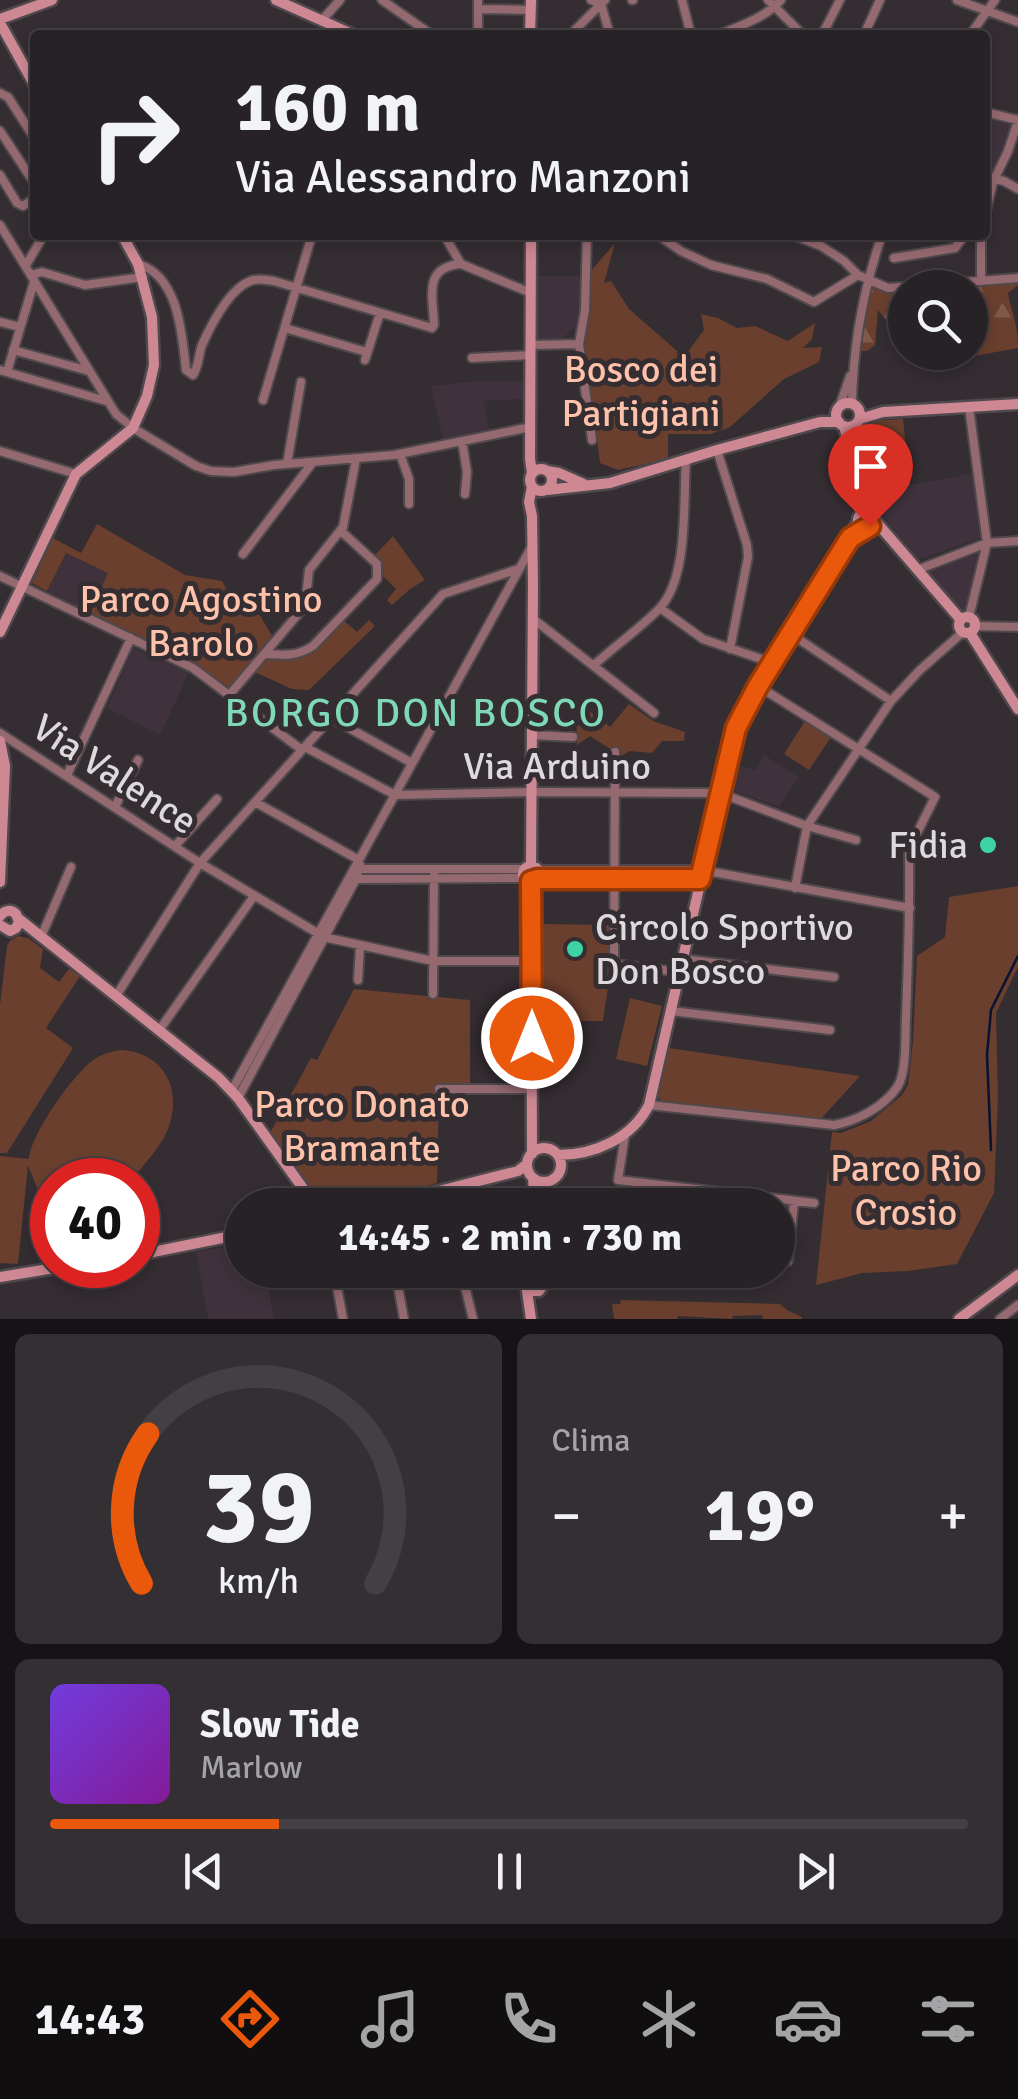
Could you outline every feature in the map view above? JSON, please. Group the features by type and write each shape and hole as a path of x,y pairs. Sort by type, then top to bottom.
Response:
{"street":[{"path":"30,77 0,20 52,0"},
{"path":"276,0 343,30"},
{"path":"322,20 340,0"},
{"path":"382,0 425,30"},
{"path":"592,0 603,2"},
{"path":"682,0 689,30"},
{"path":"825,30 840,0"},
{"path":"866,30 880,0"},
{"path":"957,0 1018,22"},
{"path":"973,30 995,0"},
{"path":"575,30 603,2"},
{"path":"603,2 609,30"},
{"path":"730,30 754,20 775,2 799,30"},
{"path":"478,5 531,5 530,30"},
{"path":"0,93 8,97 30,131"},
{"path":"990,113 1018,121 1008,151 990,177 1018,190"},
{"path":"0,132 30,177"},
{"path":"0,175 17,203 23,206 30,201"},
{"path":"0,226 116,414 178,458 211,471 234,472 400,454 531,428"},
{"path":"42,240 30,274 14,350 4,371 106,401"},
{"path":"0,632 76,474 132,428 145,403 154,364 152,318 138,264 125,240"},
{"path":"263,400 311,240"},
{"path":"447,240 462,264"},
{"path":"531,240 532,446 541,471 552,480 540,489 532,516 533,1188"},
{"path":"587,240 585,310 579,344 592,440"},
{"path":"665,240 711,265 767,279 814,302 863,277"},
{"path":"805,240 844,261 863,277 888,288"},
{"path":"880,240 863,277 848,416 850,446 866,520 888,534 967,626 1018,709"},
{"path":"875,255 893,258 956,248 962,240"},
{"path":"981,270 982,240"},
{"path":"138,264 156,275 174,303 180,318 186,370 191,375 196,372 200,352 214,324 240,288 256,279 432,327 435,276 441,268 462,264 532,293"},
{"path":"30,274 42,272 86,284 142,277"},
{"path":"988,280 1018,278"},
{"path":"285,328 364,355 380,313"},
{"path":"0,322 20,327"},
{"path":"472,358 579,344"},
{"path":"14,350 89,372"},
{"path":"287,464 301,382"},
{"path":"590,485 560,473 541,471 530,480 540,489 590,485 628,478 848,416 1018,404"},
{"path":"795,888 807,826 891,701 967,626 987,542 969,407"},
{"path":"462,442 466,494"},
{"path":"0,450 76,474"},
{"path":"717,450 748,557 730,648"},
{"path":"400,454 409,480 409,504"},
{"path":"230,694 302,610 310,570 341,531 356,459"},
{"path":"594,664 660,608 675,584 686,460"},
{"path":"244,554 314,462"},
{"path":"560,1160 626,1135 649,1105 736,728 850,538 866,520"},
{"path":"264,654 288,656 313,646 377,579 377,564 341,531"},
{"path":"917,570 987,542 1018,541"},
{"path":"294,1188 231,1101 532,546"},
{"path":"116,996 200,863 443,594 518,568"},
{"path":"0,576 193,668 304,748 395,795"},
{"path":"660,608 703,639 772,663"},
{"path":"532,618 654,713"},
{"path":"967,626 1018,628"},
{"path":"791,634 891,701"},
{"path":"67,775 131,638"},
{"path":"649,1105 834,1125 852,1122 874,1108 890,1095 902,1076 909,854 935,796 758,686"},
{"path":"331,718 412,762"},
{"name":"Via Valence","path":"0,732 200,863 321,935 433,961 532,961"},
{"path":"532,735 573,736"},
{"path":"0,741 5,766 0,882"},
{"path":"616,752 614,964 679,972"},
{"path":"115,807 138,760"},
{"path":"720,793 856,840"},
{"name":"Via Arduino","path":"395,795 720,793"},
{"path":"174,846 217,800"},
{"path":"255,802 358,869 434,875 701,875 910,908"},
{"path":"40,937 71,867"},
{"path":"321,935 358,869"},
{"path":"433,994 434,875"},
{"path":"160,1029 254,896"},
{"path":"0,900 4,913 16,914 0,946"},
{"path":"10,926 40,937 219,1078 303,1188"},
{"path":"358,980 360,946"},
{"path":"682,959 834,977"},
{"path":"671,1011 830,1030"},
{"path":"438,1089 532,1089"},
{"path":"626,1135 618,1180 671,1188"},
{"path":"608,1144 621,1162"},
{"path":"450,1188 531,1165 551,1150 560,1160 558,1176 543,1188"},
{"path":"531,1165 548,1182"},
{"path":"795,1202 814,1203"},
{"path":"160,1251 225,1237"},
{"path":"0,1278 30,1273"},
{"path":"960,1319 1018,1275"},
{"path":"337,1288 343,1319"},
{"path":"398,1288 404,1319"},
{"path":"466,1288 474,1319"},
{"path":"528,1288 531,1319"},
{"path":"529,1291 541,1288"},
{"path":"1000,1319 1018,1305"}],"shaded area":[{"path":"990,116 1014,125 995,174 990,174"},
{"path":"537,276 581,276 580,328 570,330 564,339 538,339"},
{"path":"524,381 524,399 484,401 489,430 443,440 431,386"},
{"path":"975,473 982,537 918,560 877,508 885,503 879,491"},
{"path":"981,552 964,615 927,572"},
{"path":"66,553 108,573 90,613 47,591"},
{"path":"133,648 189,673 160,735 107,708"},
{"path":"764,755 799,777 779,807 727,788 733,764 755,770"},
{"path":"225,1247 225,1288 268,1288 274,1319 208,1319 196,1252"}],"green space":[{"name":"Bosco dei Partigiani","path":"615,243 604,283 611,281 629,309 684,357 704,330 701,314 737,328 755,326 788,341 815,323 812,339 803,348 822,347 819,362 784,379 730,427 711,434 668,434 668,459 618,470 600,463 585,345 590,272"},
{"path":"1018,283 1008,293 1018,348 988,353 988,284"},
{"path":"870,287 888,288 888,322 878,310 875,345 859,351"},
{"path":"903,419 910,486 869,493 859,430 871,421"},
{"name":"Parco Agostino Barolo","path":"97,524 185,575 222,581 239,600 254,605 275,641 265,653 302,653 343,620 357,632 369,620 375,626 309,690 292,689 248,669 230,690 190,660 90,613 108,573 66,553 47,591 32,583 53,538 81,553"},
{"path":"393,536 425,580 392,605 387,600 396,589 379,572 380,559 375,555"},
{"path":"576,701 610,727 629,704 653,721 685,732 684,741 662,741 652,753 630,751 621,756 590,736 577,745"},
{"path":"805,721 831,737 809,770 784,754"},
{"name":"Parco Rio Crosio","path":"1018,886 1018,967 996,1013 994,1193 957,1264 862,1273 816,1285 832,1132 841,1133 871,1121 908,1085 917,956 945,937 949,897"},
{"name":"Circolo Sportivo Don Bosco","path":"541,924 611,925 603,1021 541,1021"},
{"path":"18,936 43,949 40,968 59,982 69,969 80,976 46,1028 73,1048 7,1153 0,1153 0,1005 7,946"},
{"name":"Parco Donato Bramante","path":"354,989 470,1000 470,1084 439,1085 437,1183 420,1188 311,1188 270,1133 311,1058 317,1060"},
{"path":"630,998 662,1006 647,1066 616,1059"},
{"path":"669,1048 860,1076 820,1120 663,1103 658,1097"},
{"path":"136,1052 159,1066 171,1087 173,1100 165,1136 150,1158 30,1158 18,1264 0,1263 0,1156 29,1159 54,1106 84,1068 106,1054"},
{"path":"621,1300 780,1304 802,1319 763,1319 762,1315 732,1319 614,1319 612,1304 620,1304"}],"waterway":[{"path":"991,1150 987,1055 991,1010 1018,956"}],"place":[{"name":"Fidia","path":"988,845"},
{"name":"Circolo Sportivo Don Bosco","path":"575,949"}],"district":[{"name":"BORGO DON BOSCO","path":"416,712"}],"route":[{"path":"532,1038 531,881 700,879 736,728 850,538 870,526"}]}
